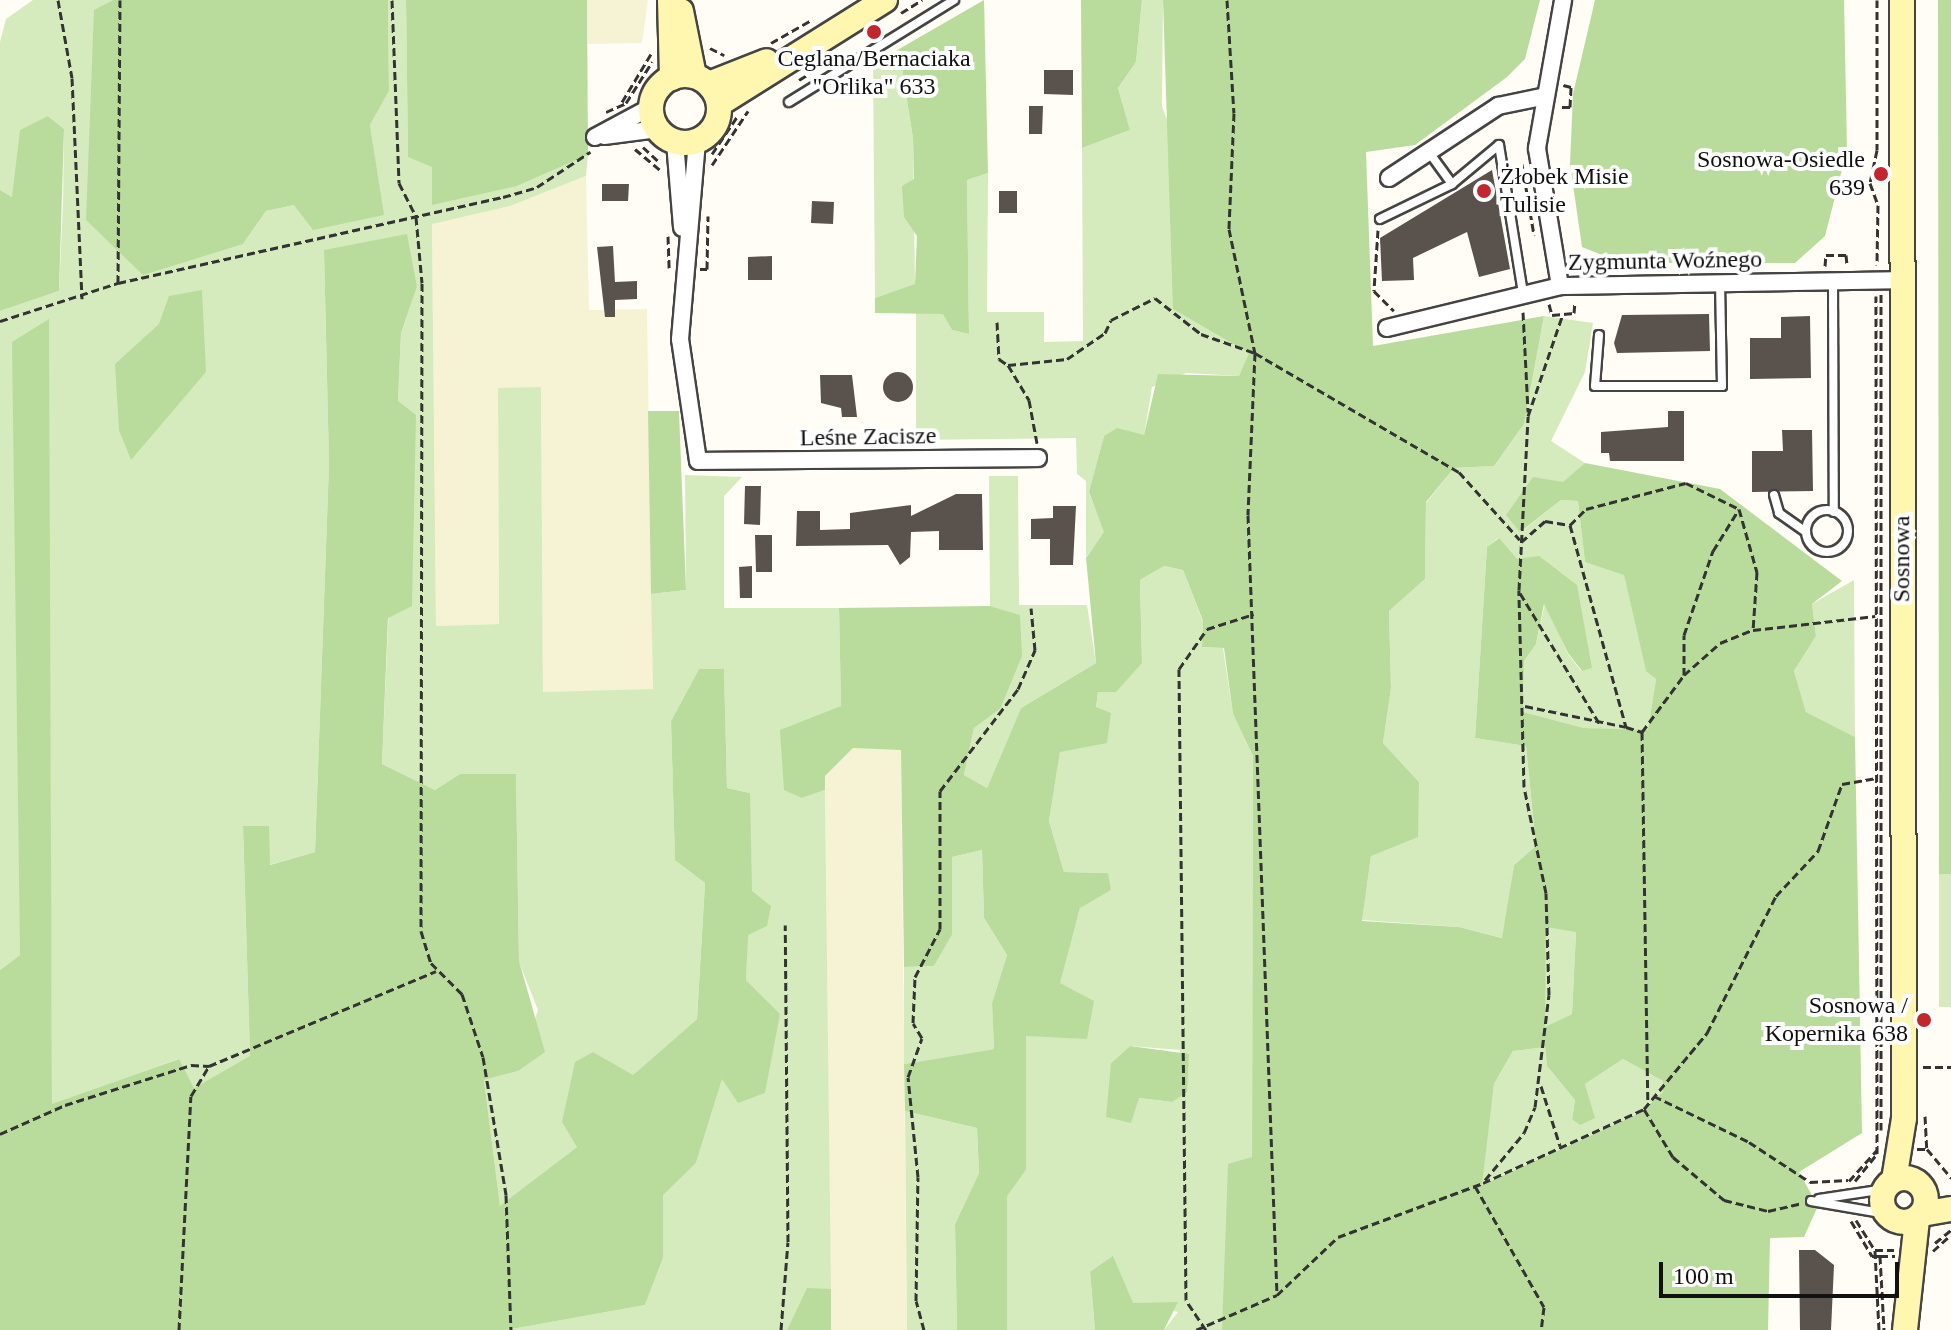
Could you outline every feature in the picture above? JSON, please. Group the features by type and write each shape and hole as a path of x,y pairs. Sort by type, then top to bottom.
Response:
{"street":[{"path":"595,137 626,127 670,130 715,127 670,0"},
{"path":"679,0 698,86"},
{"path":"1560,286 1540,183 1542,97 1563,0"},
{"name":"Sosnowa","path":"1902,0 1879,278 1904,1184"},
{"path":"693,269 686,251 670,130 698,86 803,48 890,8"},
{"path":"1389,178 1431,155 1498,106 1542,97"},
{"name":"Leśne Zacisze","path":"693,269 680,339 698,461 1038,458"},
{"name":"Zygmunta Woźnego","path":"1393,326 1524,300 1560,286 1833,282 1879,278"},
{"path":"1904,1184 1951,1193"},
{"path":"1904,1184 1889,1216 1905,1293"},
{"path":"1904,1184 1919,1216 1905,1293 1905,1330"},
{"path":"1889,1216 1919,1216 1951,1209"}],"lane":[{"path":"789,102 954,0"},
{"path":"1380,219 1452,184 1499,145 1524,300"},
{"path":"1431,155 1452,184"},
{"path":"1774,495 1779,513 1806,532 1813,547 1836,550 1848,530 1834,512 1833,282"},
{"path":"1599,335 1595,386 1722,386 1720,284"},
{"path":"1806,532 1811,517 1834,512"},
{"path":"1811,1201 1904,1184"},
{"path":"1811,1201 1889,1216"}],"path":[{"path":"58,0 72,78 82,299"},
{"path":"118,283 120,0"},
{"path":"392,0 399,183 416,217 425,368 416,653 421,931 438,970 462,994 483,1057 506,1195 511,1330"},
{"path":"890,8 922,0"},
{"path":"1227,0 1234,113 1229,229 1255,353 1248,515 1255,613 1277,1295"},
{"path":"1880,0 1882,171"},
{"path":"1856,1193 1855,1179 1877,1150 1879,278 1878,205 1870,183 1877,150 1880,0"},
{"path":"759,48 821,15"},
{"path":"700,43 733,60"},
{"path":"655,48 619,108 632,147 663,173"},
{"path":"792,78 830,55"},
{"path":"1553,111 1570,107 1571,87 1557,75"},
{"path":"707,172 753,101"},
{"path":"0,321 82,299 118,283 537,187 588,159 595,137"},
{"path":"711,177 712,165"},
{"path":"1879,278 1882,187"},
{"path":"667,226 669,268 707,269 709,202"},
{"path":"693,269 703,213"},
{"path":"1380,219 1373,236 1374,291 1393,326"},
{"path":"1816,272 1826,255 1846,255 1852,270 1879,278"},
{"path":"1542,301 1552,315 1574,313 1582,296"},
{"path":"1008,365 1067,359 1148,298 1201,334 1255,353 1459,472 1521,542"},
{"path":"1483,1183 1524,1133 1540,1082 1549,950 1546,893 1524,787 1525,706 1519,590 1528,416 1524,300 1509,308"},
{"path":"1528,416 1563,314"},
{"path":"997,322 999,359 1008,365 1037,424 1038,458"},
{"path":"1570,525 1586,509 1686,483 1739,509 1757,572 1753,630"},
{"path":"1684,675 1684,635 1713,551 1739,509"},
{"path":"1521,542 1545,521 1570,525"},
{"path":"1570,525 1626,727"},
{"path":"1519,590 1601,726"},
{"path":"924,1330 916,1287 918,1177 908,1077 922,1038 913,1023 915,977 940,929 940,791 991,728 1035,650 1031,608"},
{"path":"1206,1328 1186,1300 1179,669 1207,629 1255,613"},
{"path":"1811,1201 1768,1211 1724,1200 1673,1157 1646,1107 1642,732 1684,675 1720,643 1753,630 1877,616"},
{"path":"1525,706 1601,726 1626,727 1642,732"},
{"path":"1196,1330 1277,1295 1338,1237 1483,1183 1646,1107 1707,1033 1776,896 1818,851 1842,784 1877,778"},
{"path":"1877,778 1881,1150"},
{"path":"781,1330 788,1242 785,925"},
{"path":"0,1134 65,1105 191,1065 209,1066 438,970"},
{"path":"179,1330 191,1096 209,1066"},
{"path":"1923,1067 1951,1067"},
{"path":"1540,1082 1561,1147"},
{"path":"1654,1096 1749,1142 1810,1182 1849,1179"},
{"path":"1475,1186 1544,1307 1541,1330"},
{"path":"1856,1209 1856,1226 1875,1250"}],"shaded area":[{"path":"587,0 648,0 642,43 588,44"},
{"path":"586,176 589,310 647,309 653,690 543,692 541,387 498,389 499,624 436,626 432,223 510,206"},
{"path":"853,748 901,749 907,1330 831,1330 825,776"}],"green space":[{"path":"33,0 113,0 94,11 243,244 266,211 294,205 383,215 370,125 389,91 388,0 406,0 408,157 517,186 588,155 586,176 510,206 432,224 436,626 499,624 498,388 541,387 543,692 653,689 651,594 686,590 685,475 742,477 724,496 724,608 839,608 841,706 802,798 825,790 831,1289 807,1289 787,1330 506,1330 645,1305 663,1258 663,1194 696,1163 722,1078 780,1015 746,980 750,793 727,788 724,670 699,669 671,721 675,859 705,883 697,1019 632,1076 593,1052 577,1147 500,1207 484,1080 518,1071 538,1010 519,962 516,775 460,774 435,790 382,764 401,333 417,287 324,250 329,464 315,852 269,865 243,827 250,1057 194,1088 178,1059 52,1105 48,320 20,955 0,970 0,311 59,291 63,203 64,129 48,116 12,197 0,190 0,42 6,19"},
{"path":"113,0 388,0 389,91 370,125 384,215 313,230 294,205 266,211 243,244 143,275 86,220 94,10"},
{"path":"406,0 587,0 588,155 517,186 432,205 432,167 408,157"},
{"path":"984,0 988,173 967,180 969,334 952,330 943,314 875,313 875,298 915,284 917,236 904,217 902,186 914,179 913,138 899,49"},
{"path":"1081,0 1142,0 1136,62 1118,88 1130,130 1082,148"},
{"path":"1142,0 1163,0 1162,106 1250,352 1239,376 1186,373 1152,387 1144,436 1117,429 1104,436 1089,493 1105,532 1086,557 1086,481 1077,474 1076,438 916,440 916,312 944,314 952,330 969,334 967,180 988,173 987,312 1044,312 1044,342 1083,341 1082,148 1130,130 1118,88 1136,62"},
{"path":"1163,0 1540,0 1525,59 1507,77 1415,145 1366,152 1373,346 1544,316 1524,424 1494,466 1454,468 1426,502 1425,579 1389,611 1391,688 1383,743 1419,782 1418,837 1371,856 1362,921 1459,927 1502,938 1514,865 1536,846 1526,746 1475,738 1487,547 1499,538 1517,559 1539,556 1577,585 1592,668 1582,671 1568,653 1544,604 1536,644 1524,661 1523,712 1584,728 1648,730 1656,679 1646,671 1624,575 1585,562 1578,501 1561,500 1520,532 1506,515 1533,477 1563,482 1585,463 1720,489 1842,581 1812,604 1816,636 1794,671 1806,712 1855,737 1862,1133 1799,1172 1818,1206 1804,1237 1770,1238 1768,1330 1222,1330 1228,1164 1252,1157 1253,756 1233,714 1224,648 1202,647 1203,621 1183,570 1164,566 1140,580 1142,663 1116,692 1098,692 1096,707 1111,713 1107,743 1060,752 1049,821 1064,872 1108,873 1111,890 1080,908 1060,983 1094,1001 1087,1039 1026,1036 1026,1170 1007,1196 1007,1330 957,1330 955,1224 979,1173 977,1128 905,1111 904,1064 994,1049 992,1003 1007,955 984,918 982,850 952,857 952,935 934,966 904,967 901,750 853,748 825,776 825,790 802,798 784,790 780,730 841,706 839,608 990,606 1020,615 1022,656 1000,709 974,728 964,775 987,788 1021,708 1096,663 1086,558 1104,532 1089,492 1104,436 1117,428 1144,435 1158,374 1239,376 1249,353 1173,309","holes":["1546,927 1576,932 1572,1014 1545,1027","1545,1047 1547,1066 1575,1100 1572,1119 1580,1125 1595,1118 1585,1084 1623,1059 1663,1081 1663,1092 1640,1113 1482,1185 1494,1084 1513,1051"]},
{"path":"1595,0 1844,0 1847,150 1825,236 1795,263 1622,263 1582,247 1570,164 1573,94"},
{"path":"1938,0 1951,0 1951,874 1939,874"},
{"path":"899,49 913,138 915,285 875,298 873,64"},
{"path":"48,116 64,129 59,291 0,311 0,190 12,197 20,130"},
{"path":"407,234 417,287 401,333 398,401 416,415 412,606 388,618 382,764 435,790 460,774 516,774 519,961 545,1052 518,1071 484,1080 500,1206 577,1147 562,1122 575,1062 593,1052 633,1075 697,1019 705,883 675,860 671,721 699,669 724,669 727,788 750,793 752,891 771,906 767,926 748,935 746,980 780,1014 765,1093 738,1103 722,1079 696,1163 663,1195 663,1258 645,1305 506,1330 0,1330 0,970 20,955 12,342 49,319 52,1104 179,1059 194,1088 250,1056 243,826 269,826 270,865 315,852 329,464 324,250"},
{"path":"202,290 206,372 131,460 119,430 115,364 159,324 169,296"},
{"path":"1544,316 1593,323 1585,372 1551,441 1585,463 1521,532 1561,500 1578,501 1585,562 1624,574 1646,670 1656,679 1648,731 1584,728 1523,712 1524,661 1536,644 1545,603 1568,654 1581,671 1592,667 1498,538 1487,547 1475,738 1526,746 1536,846 1514,865 1503,938 1459,927 1362,920 1371,856 1419,782 1383,743 1391,688 1389,611 1425,579 1426,503 1454,468 1494,466 1524,424"},
{"path":"648,411 679,411 686,590 651,594"},
{"path":"989,476 1018,476 1019,605 1087,605 1096,663 1021,708 987,788 964,775 974,728 1000,709 1020,616 990,606"},
{"path":"1164,566 1183,570 1203,622 1202,647 1223,648 1233,714 1253,756 1252,1157 1227,1310 1222,1330 1164,1330 1178,1312 1133,1303 1090,1272 1095,1330 1007,1330 1007,1195 1026,1170 1026,1035 1059,983 1080,908 1108,873 1064,872 1049,821 1060,751 1096,708 1098,692 1142,663 1140,580","holes":["1130,1046 1180,1050 1172,1102 1139,1098 1111,1063"]},
{"path":"1854,580 1855,737 1806,712 1794,671 1816,636 1812,604"},
{"path":"982,850 984,918 1007,955 992,1003 994,1049 904,1064 904,967 934,966 952,935 952,857"},
{"path":"1939,874 1951,874 1951,1007 1939,1007"},
{"path":"1546,927 1576,931 1572,1014 1544,1028"},
{"path":"1130,1046 1189,1054 1187,1092 1172,1102 1139,1098 1131,1123 1106,1117 1111,1063"},
{"path":"1545,1047 1547,1066 1575,1100 1572,1119 1594,1117 1585,1084 1623,1059 1663,1081 1663,1092 1640,1113 1481,1185 1494,1084 1513,1051"},
{"path":"905,1111 977,1128 979,1173 955,1224 957,1330 907,1330"},
{"path":"1113,1256 1133,1303 1178,1302 1164,1330 1095,1330 1090,1272"},
{"path":"807,1288 831,1289 831,1330 787,1330"}],"building":[{"path":"1044,70 1073,70 1073,95 1044,94"},
{"path":"1029,106 1043,106 1042,134 1029,134"},
{"path":"1492,170 1510,269 1479,277 1467,232 1413,258 1414,280 1382,281 1380,238"},
{"path":"602,184 629,184 628,201 602,201"},
{"path":"999,191 1017,191 1017,213 999,213"},
{"path":"812,201 834,202 833,224 811,223"},
{"path":"613,246 615,282 637,281 637,299 615,300 615,317 605,317 597,247"},
{"path":"772,256 772,280 748,280 748,257"},
{"path":"1709,314 1710,351 1617,353 1614,343 1622,315"},
{"path":"1810,316 1811,378 1750,379 1750,338 1781,338 1781,317"},
{"path":"898,372 909,376 913,387 909,398 898,402 887,398 883,387 887,376"},
{"path":"820,375 852,375 857,417 842,417 841,408 821,403"},
{"path":"1668,411 1684,411 1684,461 1610,461 1609,453 1601,453 1601,432 1668,427"},
{"path":"1782,430 1812,430 1813,491 1752,492 1752,451 1783,451"},
{"path":"745,486 761,486 760,525 744,524"},
{"path":"956,494 982,494 983,550 939,550 939,531 911,532 910,557 900,565 888,545 796,546 797,511 820,511 820,530 850,529 850,513 911,505 911,516"},
{"path":"1053,506 1076,506 1073,565 1050,565 1050,539 1031,539 1031,519 1053,518"},
{"path":"755,535 772,535 772,572 756,572"},
{"path":"752,566 752,598 740,598 739,567"},
{"path":"1799,1250 1815,1250 1834,1265 1831,1330 1800,1330"}],"place":[{"name":"Ceglana/Bernaciaka \"Orlika\" 633","path":"874,32"},
{"name":"Sosnowa-Osiedle 639","path":"1881,174"},
{"name":"Żłobek Misie Tulisie","path":"1484,191"},
{"name":"Sosnowa / Kopernika 638","path":"1924,1020"}]}
